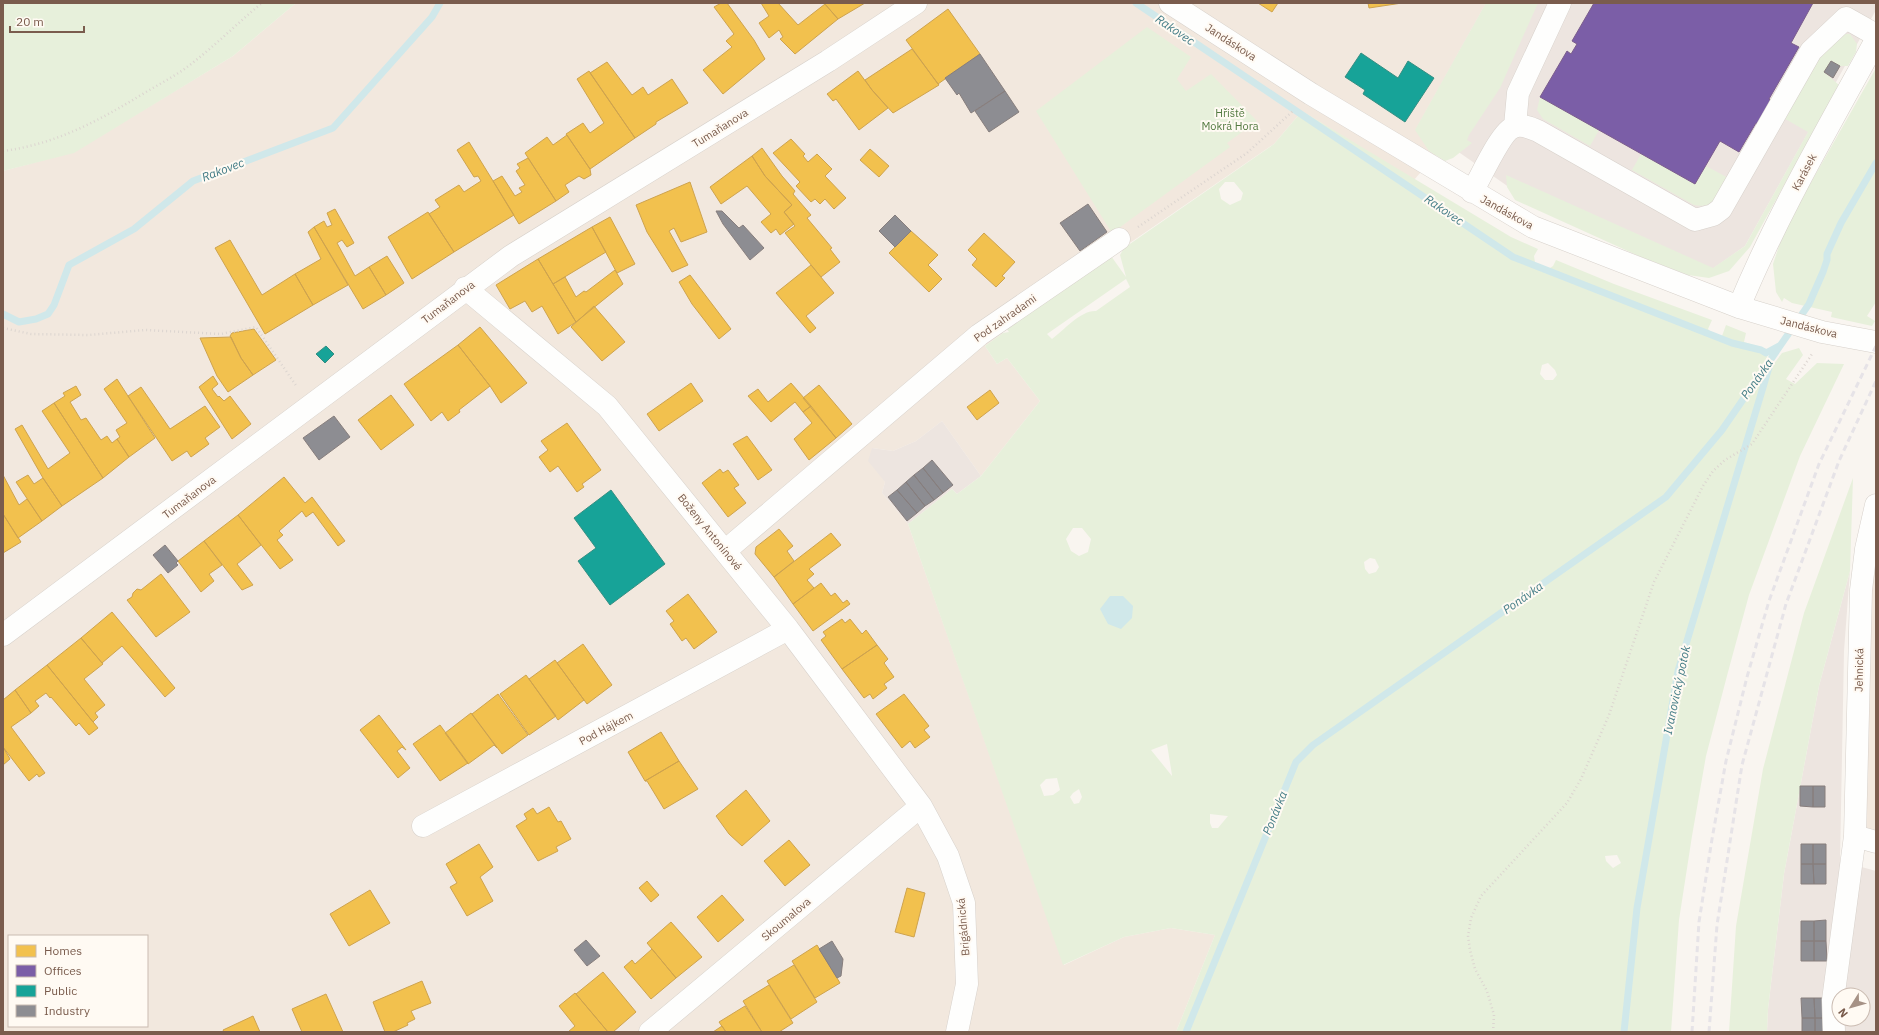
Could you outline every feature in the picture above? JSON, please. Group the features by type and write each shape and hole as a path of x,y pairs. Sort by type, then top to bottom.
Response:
{"street":[{"name":"Tumaňanova","path":"3,635 311,406 465,288 511,256 828,61 916,3"},
{"path":"1515,126 1518,93 1560,3"},
{"name":"Jandáskova","path":"1172,4 1311,94 1472,192 1533,227 1739,307 1819,331 1876,342"},
{"path":"1472,192 1504,134 1515,126 1524,126 1538,131 1695,220 1704,219 1721,209 1811,51 1844,11 1876,35"},
{"name":"Karásek","path":"1739,307 1757,264 1788,201 1876,40"},
{"name":"Pod zahradami","path":"725,551 979,335 1119,239"},
{"name":"Boženy Antonínové","path":"465,288 607,406 788,630 921,806"},
{"name":"Jehnická","path":"1834,1032 1834,1000 1855,836 1861,590 1866,549 1876,505"},
{"name":"Pod Hájkem","path":"423,826 788,630"},
{"name":"Skoumalova","path":"650,1032 921,806"},
{"name":"Brigádnická","path":"921,806 948,856 964,903 967,984 957,1032"},
{"path":"1855,836 1876,842"}],"path":[{"path":"3,151 37,146 84,126 119,108 182,71 221,40 262,3"},
{"path":"1119,239 1247,153 1295,110"},
{"path":"3,328 31,334 89,335 145,330 221,334 256,327 311,406"},
{"path":"1493,1032 1494,1015 1487,991 1475,969 1470,950 1468,936 1471,918 1482,896 1567,803 1599,740 1621,683 1629,653 1654,582 1703,486 1713,471 1725,460 1752,444 1816,347 1819,331"}],"shaded area":[{"path":"296,3 1486,3 1417,127 1445,144 1414,180 1302,111 1274,144 1006,328 1000,330 1003,333 985,346 997,364 1007,358 1040,401 981,476 942,421 916,441 893,451 872,448 885,482 882,493 908,524 1064,965 1124,937 1171,928 1215,935 1176,1032 3,1032 3,171 74,152 233,56"},
{"path":"1486,3 1876,3 1876,10 1745,246 1708,272 1526,199 1460,153 1417,127"},
{"path":"942,421 981,476 957,494 952,489 908,524 882,493 885,482 868,461 872,448 893,451 916,441"},
{"path":"1876,564 1876,834 1864,830 1868,590"},
{"path":"1850,571 1844,651 1840,861 1876,871 1876,1032 1767,1032 1768,1009 1784,874 1819,686"}],"green space":[{"path":"3,3 296,3 233,56 74,153 3,171"},
{"path":"1486,3 1538,3 1500,88 1469,135 1467,140 1472,143 1453,158 1445,161 1429,151 1415,130"},
{"name":"Hřiště Mokrá Hora","path":"1147,27 1191,57 1177,79 1186,91 1211,74 1257,121 1227,143 1230,147 1112,233 1036,111"},
{"path":"1843,34 1850,34 1857,44 1856,52 1848,66 1840,66 1831,61 1824,72 1839,85 1750,247 1729,271 1709,278 1688,275 1641,257 1515,200 1507,187 1506,175 1713,268 1745,246 1808,132 1780,116 1809,66"},
{"path":"1876,68 1876,302 1867,316 1875,321 1872,326 1831,317 1832,312 1792,303 1784,298 1782,302 1776,292 1773,264 1780,243 1793,214"},
{"path":"1540,97 1599,130 1590,146 1543,119 1537,110"},
{"path":"1302,111 1511,237 1538,249 1534,256 1536,269 1544,272 1553,266 1556,260 1614,284 1712,320 1708,329 1713,335 1722,336 1726,325 1746,333 1744,342 1770,350 1764,364 1773,365 1782,353 1799,348 1803,355 1786,379 1795,384 1817,363 1844,364 1800,456 1749,595 1706,756 1679,920 1671,1032 1176,1032 1215,935 1171,928 1124,937 1063,965 908,524 952,489 957,494 981,476 1040,401 1007,358 997,364 985,346 1003,333 1009,332 1006,328 1111,256 1126,277 1120,255 1124,248 1274,144","holes":["1225,182 1234,182 1243,193 1241,200 1230,205 1221,199 1219,189","1126,279 1130,287 1096,311 1079,317 1052,339 1047,334","1548,363 1555,370 1557,375 1553,380 1545,380 1540,374 1542,365","1073,528 1082,528 1091,539 1088,552 1079,556 1071,551 1066,539","1370,558 1375,559 1379,567 1376,572 1369,574 1365,569 1364,562","1167,744 1172,776 1151,750","1057,778 1060,790 1053,795 1044,796 1040,785 1046,779","1079,789 1082,797 1079,803 1074,804 1070,797 1073,793","1210,814 1228,816 1218,828 1212,828 1210,823","1617,855 1621,863 1613,868 1606,861 1605,856"]},
{"path":"1641,154 1695,184 1706,166 1732,180 1717,200 1707,205 1694,205 1632,170"},
{"path":"1853,478 1850,571 1819,686 1784,874 1768,1009 1767,1032 1729,1032 1736,926 1763,769 1804,613"}],"water":[{"path":"1110,596 1123,596 1133,606 1132,618 1121,629 1108,624 1100,609"}],"building: Homes":[{"path":"721,3 727,3 754,40 765,59 723,94 703,70 732,47 726,41 734,34 714,7"},
{"path":"761,3 778,3 798,25 825,4 838,19 795,54 780,39 783,37 779,30 769,38 759,23 769,16"},
{"path":"824,3 865,3 838,19"},
{"path":"1258,3 1278,3 1272,12"},
{"path":"1368,3 1402,3 1369,8"},
{"path":"948,9 980,54 938,84 906,40"},
{"path":"912,49 939,85 893,113 865,80"},
{"path":"607,62 632,95 643,87 648,95 672,79 688,103 656,122 656,124 635,138 590,73"},
{"path":"589,71 635,138 590,169 566,134 583,123 590,133 604,123 577,79"},
{"path":"858,71 888,108 859,130 836,99 833,101 827,94"},
{"path":"567,135 590,169 591,175 584,179 579,176 565,185 569,192 556,201 525,153 547,137 553,145"},
{"path":"791,139 805,154 803,156 808,162 817,154 832,169 825,176 846,198 834,209 825,199 820,204 815,199 811,202 796,186 800,182 773,153"},
{"path":"469,142 514,215 454,252 429,214 440,207 435,200 459,185 464,192 481,181 478,176 474,177 457,150"},
{"path":"762,148 795,191 793,194 811,215 807,218 832,248 830,249 840,262 821,277 785,233 795,226 784,212 792,205 765,176 752,156"},
{"path":"870,149 889,166 879,177 860,160"},
{"path":"752,156 765,176 792,205 784,212 794,224 780,235 776,229 771,233 761,222 771,214 747,186 721,204 710,187"},
{"path":"528,158 556,201 519,224 493,181 502,176 515,196 522,192 519,188 525,185 516,171 520,168 517,164"},
{"path":"690,182 707,232 681,242 674,228 669,231 688,265 672,272 647,232 636,205"},
{"path":"335,209 354,243 347,247 342,240 337,243 355,276 369,267 386,295 363,309 314,227 324,221 327,227 332,225 327,213"},
{"path":"428,212 454,252 412,279 388,237"},
{"path":"610,217 635,264 617,273 592,227"},
{"path":"314,227 348,285 313,305 295,274 321,259 308,232"},
{"path":"592,227 606,252 553,284 538,259"},
{"path":"911,231 938,255 928,265 942,279 929,292 889,253"},
{"path":"984,233 1015,262 1002,276 1005,278 996,287 972,265 977,259 968,250"},
{"path":"230,240 262,295 295,274 313,305 265,334 215,248"},
{"path":"387,256 404,283 386,295 369,267"},
{"path":"538,259 576,322 558,334 542,306 532,312 525,301 510,309 496,285"},
{"path":"811,265 834,293 806,316 816,328 810,333 776,293"},
{"path":"615,270 623,284 576,322 553,284 565,277 576,297 584,291 586,292"},
{"path":"690,275 731,329 719,339 692,304 679,282"},
{"path":"594,306 625,342 602,361 571,327"},
{"path":"480,327 527,383 501,403 490,386 458,345"},
{"path":"254,329 276,360 253,375 241,358 230,336 232,333"},
{"path":"231,337 241,358 253,375 228,392 217,376 200,338"},
{"path":"458,345 490,386 459,410 460,412 448,421 442,412 431,421 404,384"},
{"path":"213,376 218,384 212,389 218,397 219,396 224,401 230,396 251,424 232,439 199,387"},
{"path":"117,379 155,438 129,457 117,439 120,437 116,430 127,423 104,389"},
{"path":"691,383 703,401 659,431 647,414"},
{"path":"791,383 811,406 803,412 795,402 771,422 748,396 758,389 768,402"},
{"path":"819,385 852,424 836,438 803,398"},
{"path":"76,386 81,395 70,402 81,420 86,418 101,440 107,436 112,443 117,439 129,457 103,478 54,403 65,396 63,393"},
{"path":"141,387 170,429 205,406 220,427 205,438 209,444 191,457 187,451 172,461 128,396"},
{"path":"990,390 999,403 977,420 967,407"},
{"path":"391,395 414,425 381,450 358,420"},
{"path":"54,403 103,478 62,506 43,478 15,429 22,425 48,469 70,453 42,411"},
{"path":"811,406 836,438 809,460 794,439 812,423 803,412"},
{"path":"567,423 601,470 582,484 584,487 577,492 558,466 550,472 539,457 548,450 541,441"},
{"path":"747,436 772,470 758,480 733,444"},
{"path":"720,469 723,473 728,470 739,485 734,488 746,503 728,517 702,483"},
{"path":"3,475 19,505 27,499 42,521 18,538 3,514"},
{"path":"28,475 34,484 43,478 62,506 42,521 16,482"},
{"path":"284,477 305,503 312,497 345,541 338,546 313,512 306,517 302,511 279,531 283,535 277,540 293,560 280,569 238,515"},
{"path":"3,514 21,542 3,553"},
{"path":"238,515 261,545 237,564 253,585 242,590 204,541"},
{"path":"779,529 793,546 787,551 794,561 774,577 755,554 756,547"},
{"path":"831,533 841,545 809,569 814,574 807,580 814,588 793,604 774,577"},
{"path":"204,541 222,565 209,574 214,581 201,592 178,561"},
{"path":"161,574 190,612 156,637 127,600 132,597 133,593 137,589 141,590"},
{"path":"821,583 831,596 835,593 843,603 847,600 850,604 813,631 793,604"},
{"path":"688,594 717,632 694,649 686,638 682,641 670,624 674,621 666,611"},
{"path":"112,612 175,688 165,697 122,646 102,663 81,638"},
{"path":"842,619 845,623 850,619 862,634 866,630 877,645 842,669 821,640 826,636 823,632"},
{"path":"81,638 103,664 84,679 105,705 95,713 98,717 93,722 47,665"},
{"path":"583,644 612,685 587,704 557,663"},
{"path":"877,645 888,659 884,663 894,677 884,684 887,688 873,699 870,694 864,698 842,669"},
{"path":"555,660 584,700 558,720 529,679"},
{"path":"47,665 98,728 89,735 79,723 76,726 46,693 35,701 39,706 31,713 15,690"},
{"path":"526,675 556,716 529,735 500,694"},
{"path":"15,690 31,713 11,727 45,773 39,777 37,774 29,781 3,747 3,700"},
{"path":"498,694 528,735 502,754 472,714"},
{"path":"904,694 929,726 924,730 930,737 915,748 910,741 902,748 876,714"},
{"path":"471,713 497,748 494,745 468,764 445,733"},
{"path":"379,715 406,750 402,747 397,751 410,768 398,778 360,730"},
{"path":"440,725 468,763 440,781 413,744"},
{"path":"661,732 679,761 645,781 628,752"},
{"path":"3,747 10,759 3,765"},
{"path":"679,761 698,789 664,809 647,781 645,781"},
{"path":"746,790 770,821 742,846 729,834 716,816"},
{"path":"549,807 558,822 561,821 571,839 556,847 558,851 538,861 516,826 527,819 524,814 533,808 537,814"},
{"path":"789,840 810,865 785,886 764,861"},
{"path":"479,844 493,867 480,877 493,901 467,916 450,887 457,883 446,864"},
{"path":"647,881 659,895 651,902 639,888"},
{"path":"907,888 925,893 914,937 895,932"},
{"path":"370,890 390,923 349,946 330,914"},
{"path":"722,895 744,920 718,942 697,917"},
{"path":"671,922 702,957 676,978 647,943"},
{"path":"817,945 840,983 815,998 792,961"},
{"path":"652,949 676,978 651,999 624,967 632,960 635,964"},
{"path":"794,965 817,1002 791,1019 767,981"},
{"path":"603,972 636,1012 613,1032 608,1032 576,994"},
{"path":"422,981 431,1003 411,1011 415,1019 407,1023 408,1025 393,1032 385,1032 373,1002"},
{"path":"769,985 793,1023 779,1032 762,1032 743,1001"},
{"path":"575,993 608,1032 568,1032 575,1026 559,1006"},
{"path":"326,994 343,1032 302,1032 292,1009"},
{"path":"745,1006 762,1032 726,1032 719,1022"},
{"path":"253,1016 260,1032 224,1032 223,1030"},
{"path":"722,1026 726,1032 713,1032"}],"building: Offices":[{"path":"1594,3 1813,3 1791,43 1799,47 1769,99 1773,102 1760,125 1756,123 1739,152 1720,141 1695,184 1540,97 1567,51 1571,54 1577,44 1572,41"}],"building: Public":[{"path":"1361,53 1398,78 1408,61 1434,78 1405,122 1363,94 1365,90 1345,77"},
{"path":"326,346 334,354 325,363 316,354"},
{"path":"611,490 665,564 610,605 578,561 596,548 574,518"}],"building: Industry":[{"path":"980,54 1005,91 971,113 959,93 957,95 945,78"},
{"path":"1831,61 1840,66 1833,78 1824,72"},
{"path":"1005,91 1019,112 989,132 975,111"},
{"path":"1088,204 1107,232 1080,251 1060,223"},
{"path":"716,211 722,211 739,228 743,225 764,248 750,260 723,224"},
{"path":"895,215 911,231 895,247 879,231"},
{"path":"334,416 350,437 319,460 303,438"},
{"path":"932,460 953,485 943,493 923,468"},
{"path":"923,468 943,493 934,500 914,475"},
{"path":"914,475 934,500 925,506 906,482"},
{"path":"906,482 925,506 917,513 897,490"},
{"path":"897,490 917,513 907,521 888,497"},
{"path":"165,545 178,561 176,563 178,565 168,573 153,555"},
{"path":"1800,786 1813,786 1813,807 1800,806"},
{"path":"1813,786 1825,786 1825,807 1813,807"},
{"path":"1801,844 1813,844 1813,864 1801,864"},
{"path":"1813,844 1826,844 1826,864 1813,864"},
{"path":"1801,864 1813,864 1814,884 1801,884"},
{"path":"1813,864 1826,864 1826,884 1814,884"},
{"path":"1826,920 1826,941 1814,941 1814,921"},
{"path":"1801,921 1814,921 1814,941 1801,941"},
{"path":"586,940 600,956 587,966 574,950"},
{"path":"832,941 843,959 841,976 837,978 819,949"},
{"path":"1801,941 1814,941 1814,961 1801,961"},
{"path":"1814,941 1826,941 1827,961 1814,961"},
{"path":"1801,998 1814,998 1815,1018 1802,1018"},
{"path":"1814,998 1827,998 1827,1018 1815,1018"},
{"path":"1802,1018 1815,1018 1815,1032 1802,1032"},
{"path":"1815,1018 1827,1018 1827,1032 1815,1032"}],"waterway":[{"name":"Rakovec","path":"3,314 19,322 36,319 48,314 54,305 69,265 134,229 193,181 333,128 432,17 440,3"},
{"name":"Rakovec","path":"1136,3 1513,257 1732,343 1761,350 1766,353 1779,346"},
{"name":"Ponávka","path":"1186,1032 1296,762 1313,745 1666,497 1722,430 1809,304 1823,272 1827,260 1827,254 1841,223 1876,163"},
{"name":"Ivanovický potok","path":"1624,1032 1637,908 1678,671 1770,364"}],"railway":[{"path":"1692,1032 1699,922 1726,761 1747,677 1769,601 1819,464 1876,346"},
{"path":"1709,1032 1717,925 1742,765 1786,604 1839,461 1876,381"}]}
